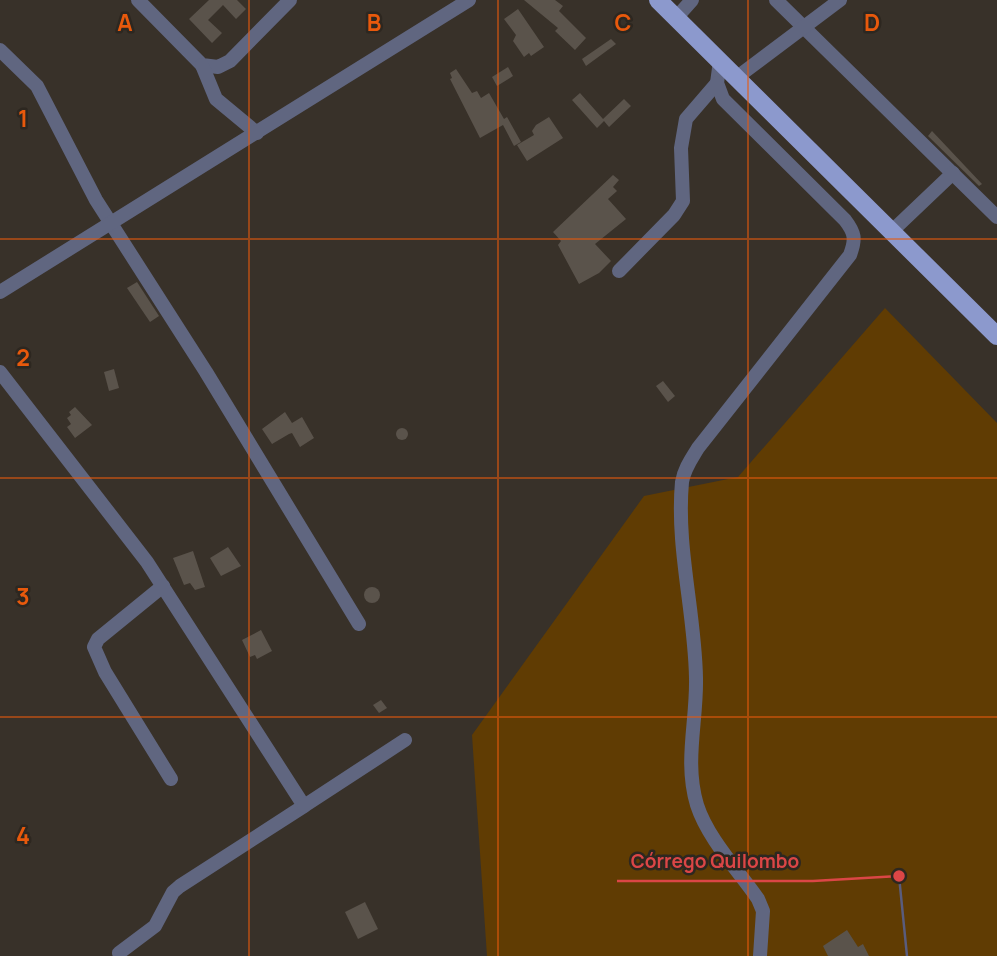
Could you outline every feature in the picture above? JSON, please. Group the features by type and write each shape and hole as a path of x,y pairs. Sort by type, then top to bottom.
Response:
{"main road":[{"path":"659,0 997,336"}],"street":[{"path":"138,0 202,65 216,99 257,133"},
{"path":"202,65 218,67 230,61 290,0"},
{"path":"0,292 469,0"},
{"path":"676,18 692,0"},
{"path":"736,78 805,30 840,0"},
{"path":"778,1 997,217"},
{"path":"0,50 37,86 82,178 206,372 359,624"},
{"path":"719,61 717,83 723,99 845,220 854,232 855,240 850,255 698,448 683,477 683,536 696,679 690,752 693,788 698,808 709,831 758,899 762,911 760,956"},
{"path":"619,271 674,215 682,201 681,148 686,119 717,83"},
{"path":"891,232 953,173"},
{"path":"0,372 163,586 304,806"},
{"path":"163,586 98,639 94,647 105,673 172,779"},
{"path":"119,953 155,926 173,892 180,886 405,740"}],"shaded area":[{"path":"885,308 997,423 997,956 487,956 472,735 644,496 738,477"}],"building":[{"path":"209,0 237,0 246,9 236,19 223,5 208,20 222,33 212,43 189,19"},
{"path":"524,0 555,0 563,6 559,11 586,38 575,50 555,31 558,28"},
{"path":"518,9 544,47 531,56 529,53 524,57 513,41 516,35 504,19"},
{"path":"611,39 616,44 586,66 582,59"},
{"path":"508,67 513,76 497,86 492,77"},
{"path":"456,69 472,93 477,91 481,98 489,93 521,142 514,146 503,125 480,138 450,79 450,73"},
{"path":"580,93 603,119 624,99 631,106 609,127 604,121 597,128 572,100"},
{"path":"549,117 563,138 527,161 517,145 534,135 532,131 536,125"},
{"path":"932,131 982,184 979,186 928,136"},
{"path":"613,175 619,180 613,187 617,191 608,199 626,219 595,244 611,261 599,273 579,284 558,245 561,241 553,232"},
{"path":"137,282 159,316 150,322 127,288"},
{"path":"114,369 119,388 109,391 104,372"},
{"path":"663,381 675,396 668,402 656,386"},
{"path":"75,407 92,425 75,438 67,427 71,424 67,418"},
{"path":"285,412 292,423 302,417 314,438 300,447 292,433 272,444 262,429"},
{"path":"402,428 408,434 402,440 396,434"},
{"path":"228,547 241,566 221,576 210,558"},
{"path":"193,551 205,587 195,590 190,583 184,585 173,558"},
{"path":"372,587 378,589 378,601 372,603 366,601 364,595 366,589"},
{"path":"261,630 272,651 257,659 255,655 250,657 242,640"},
{"path":"381,700 387,708 379,713 373,705"},
{"path":"365,902 378,929 358,939 345,912"},
{"path":"847,930 858,947 863,944 869,956 828,956 823,946"}],"waterway":[{"path":"899,876 907,956"}],"place":[{"name":"Córrego Quilombo","path":"899,876"}]}
